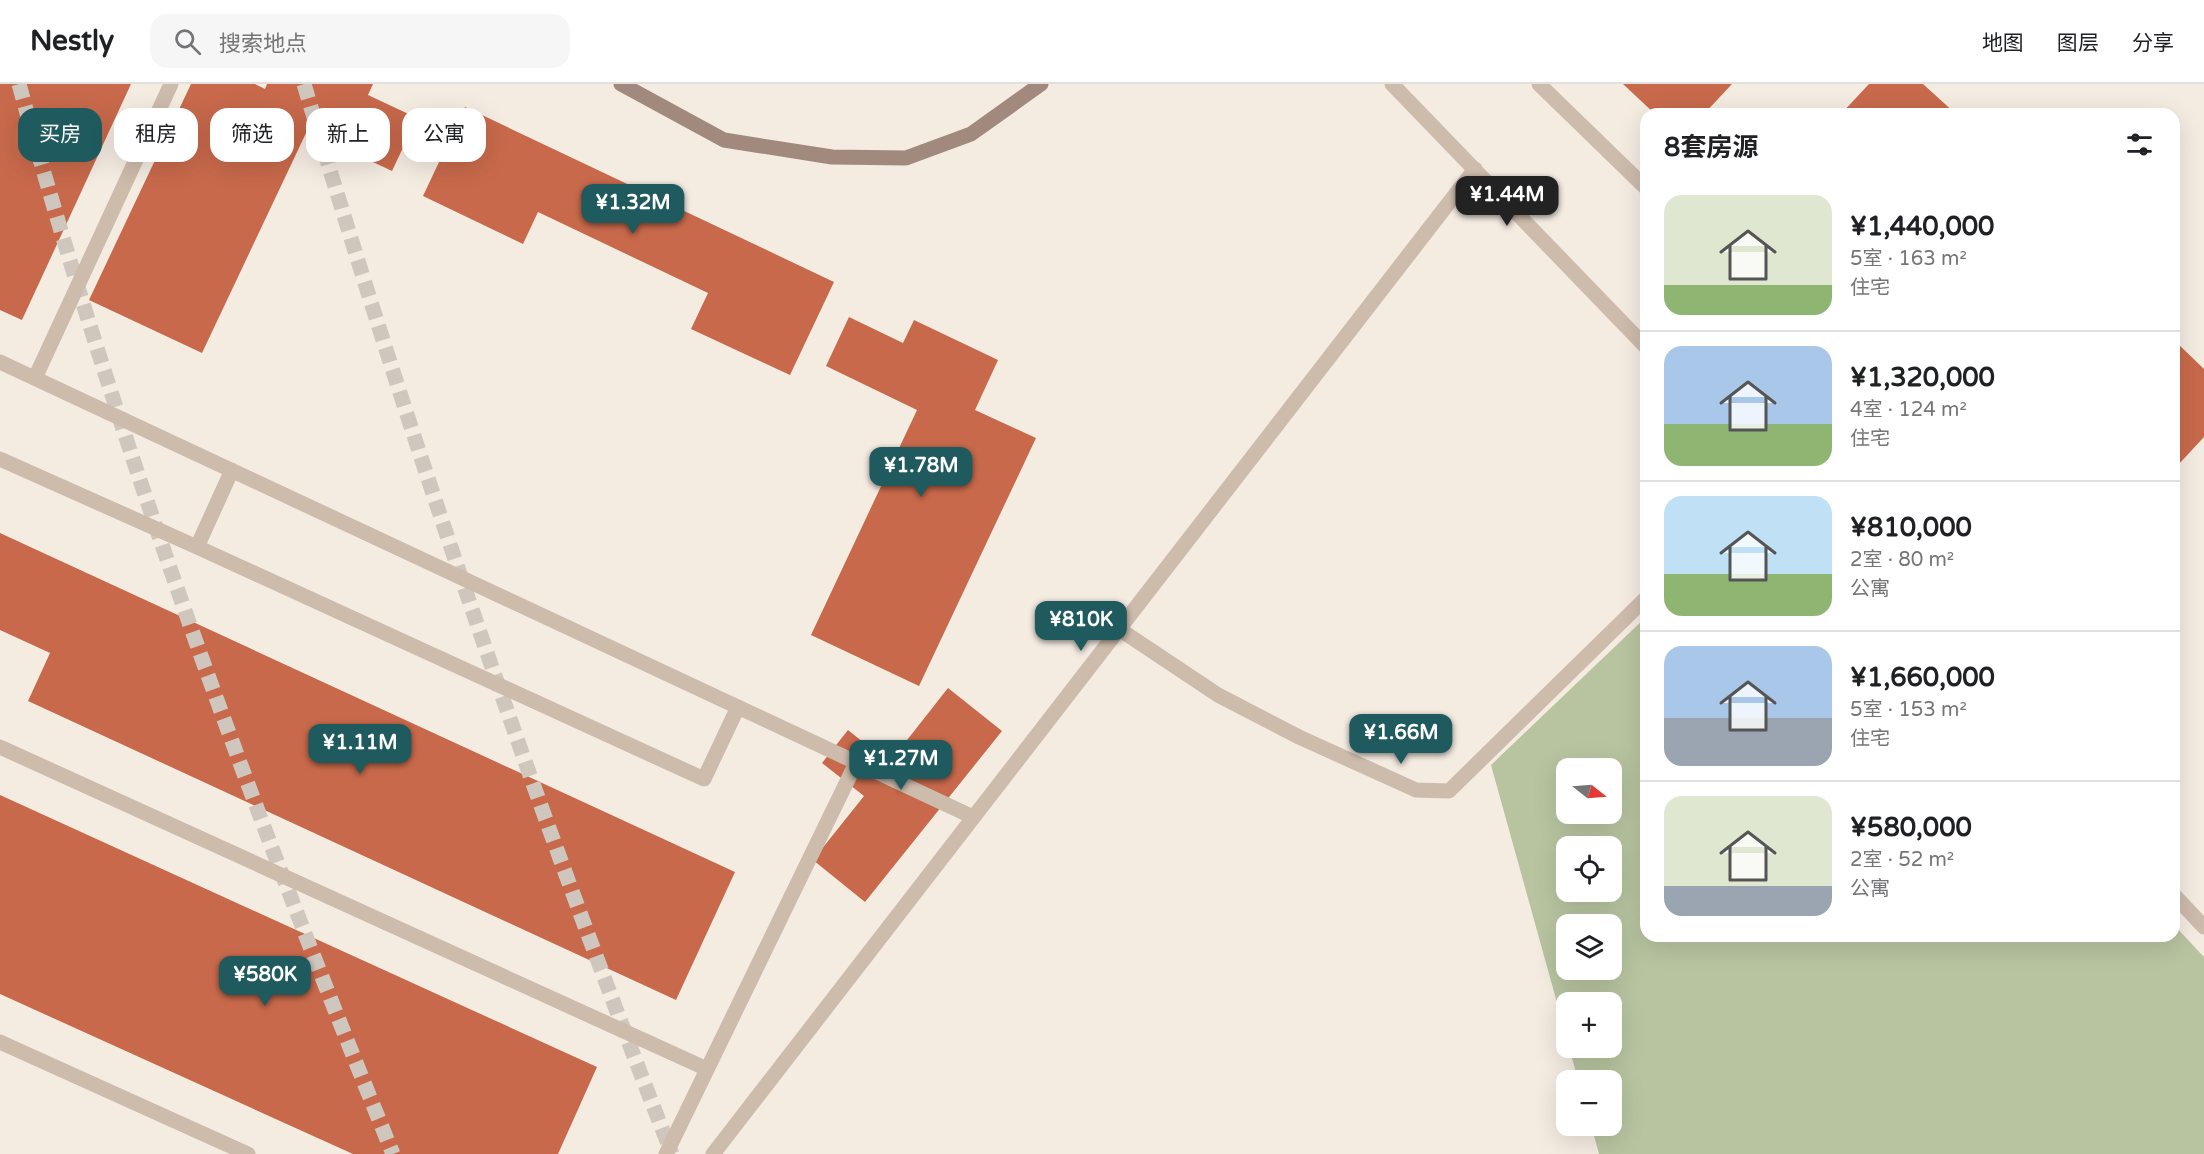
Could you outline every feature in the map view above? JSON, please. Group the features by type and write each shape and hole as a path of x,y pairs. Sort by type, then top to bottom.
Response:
{"street":[{"path":"35,378 171,84"},
{"path":"621,84 724,140 832,157 906,158 971,134 1041,84"},
{"path":"1392,84 1640,340"},
{"path":"1539,84 1640,182"},
{"path":"713,1154 1474,170"},
{"path":"0,362 973,817"},
{"path":"0,459 704,779 738,707"},
{"path":"197,547 232,470"},
{"path":"1119,629 1218,694 1299,737 1416,790 1449,791 1640,604"},
{"path":"0,747 707,1069"},
{"path":"666,1154 856,763"},
{"path":"2180,901 2204,927"},
{"path":"0,1042 248,1154"}],"green space":[{"path":"1640,623 1640,942 2180,942 2180,931 2204,957 2204,1154 1599,1154 1594,1136 1622,1136 1622,1070 1575,1070 1572,1058 1622,1058 1622,992 1556,992 1556,999 1491,765"}],"building":[{"path":"0,84 131,84 120,108 114,108 114,121 102,147 102,108 18,108 18,162 95,162 22,320 0,310"},
{"path":"191,84 255,84 265,89 267,84 373,84 368,95 402,111 402,150 392,171 373,162 390,162 390,108 306,108 306,133 294,158 294,108 210,108 210,162 292,162 202,353 89,300 154,162 198,162 198,108 180,108"},
{"path":"1623,84 1732,84 1710,108 1649,108"},
{"path":"1869,84 1923,84 1949,108 1847,108"},
{"path":"486,117 834,282 790,375 691,329 708,293 538,212 523,244 423,196 439,162 486,162"},
{"path":"849,317 903,343 914,320 998,360 975,410 1036,438 919,686 811,635 917,410 826,366"},
{"path":"2180,346 2204,369 2204,437 2180,463"},
{"path":"0,533 735,872 676,1000 28,701 50,653 0,630"},
{"path":"948,688 1002,731 865,902 813,860 864,796 822,763 848,730 889,763"},
{"path":"0,795 597,1067 558,1154 353,1154 0,994"}],"tunnel":[{"path":"19,84 100,356 190,625 288,890 393,1154"},
{"path":"304,84 388,355 523,757 672,1154"}]}
